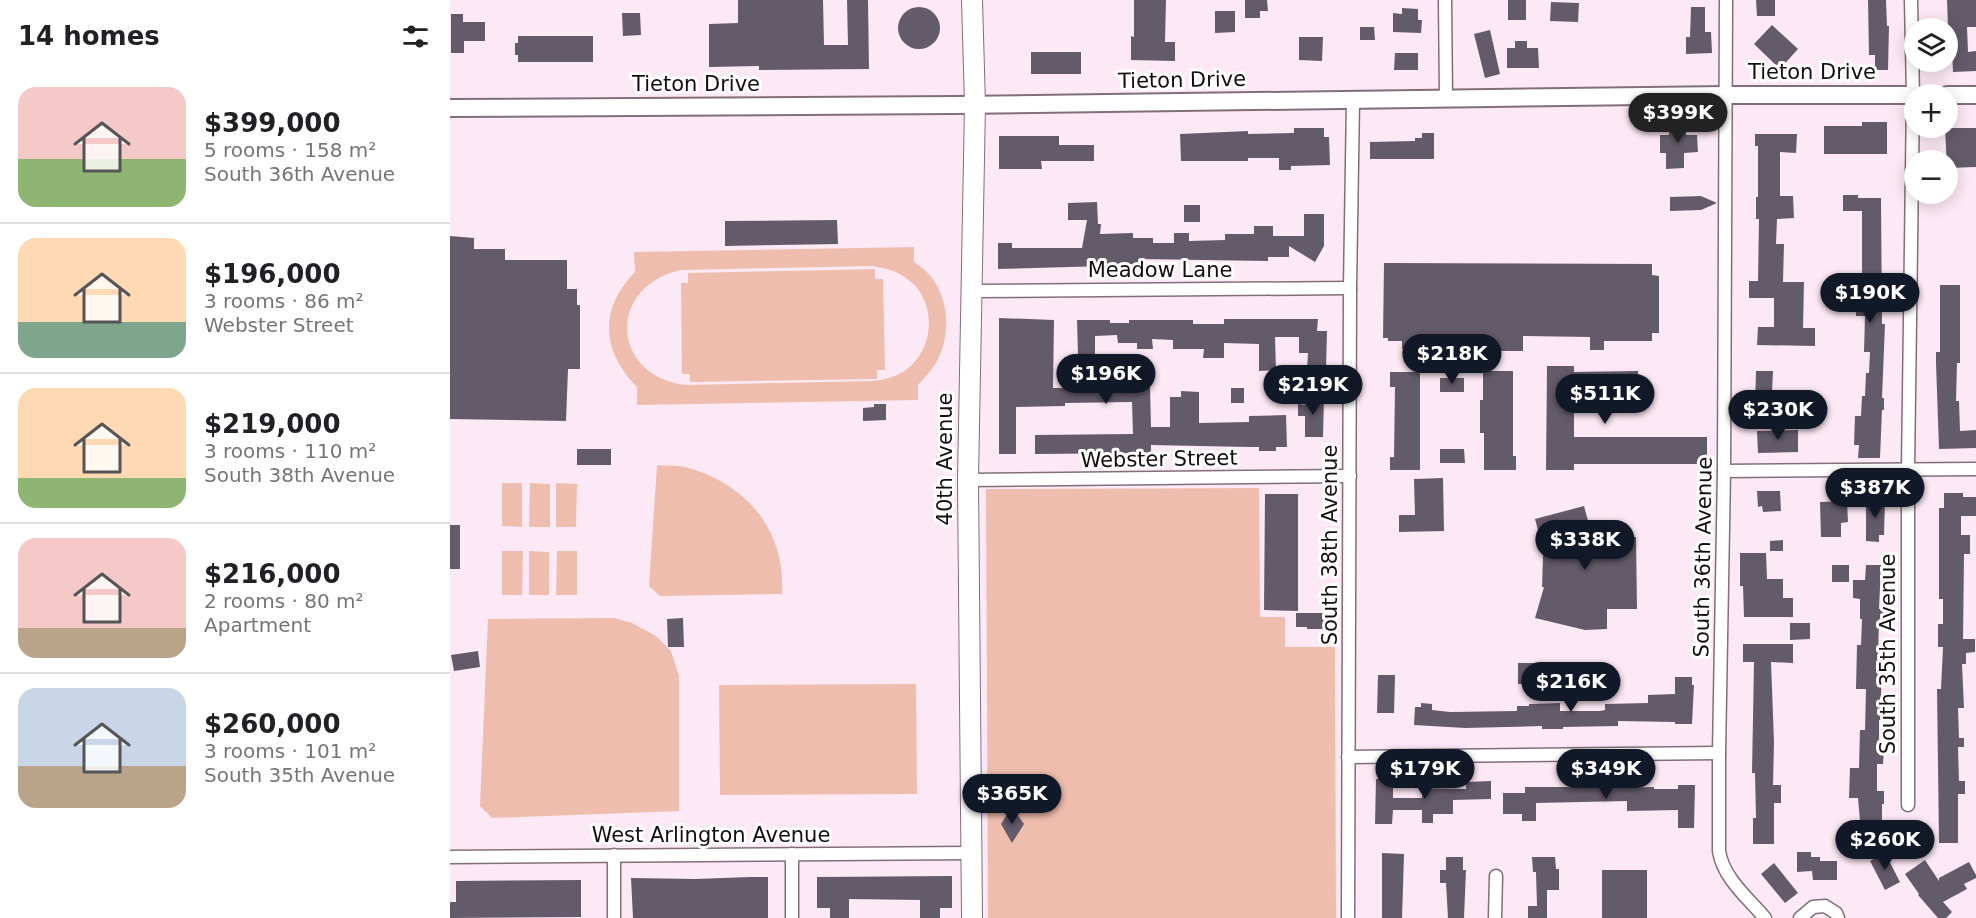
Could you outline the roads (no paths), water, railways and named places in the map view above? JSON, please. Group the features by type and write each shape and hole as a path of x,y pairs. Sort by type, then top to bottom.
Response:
{"main road":[{"name":"40th Avenue","path":"972,0 975,105 968,480 972,918"},
{"name":"Tieton Drive","path":"450,108 1904,95"},
{"path":"1958,95 1976,95"}],"street":[{"path":"1445,0 1446,98"},
{"name":"South 36th Avenue","path":"1726,0 1724,471 1719,753 1721,862 1726,873 1765,918"},
{"name":"South 35th Avenue","path":"1911,0 1913,84"},
{"name":"South 38th Avenue","path":"1348,918 1350,288 1353,99"},
{"name":"South 35th Avenue","path":"1908,805 1908,469 1912,138"},
{"name":"Meadow Lane","path":"971,291 1350,288"},
{"path":"1724,471 1976,469"},
{"name":"Webster Street","path":"968,480 1350,476"},
{"path":"1348,757 1719,753"},
{"name":"West Arlington Avenue","path":"450,857 972,853"},
{"path":"792,854 792,918"},
{"path":"614,855 614,918"},
{"path":"1495,918 1496,876"},
{"path":"1800,918 1814,907 1825,906 1836,913 1838,918"}]}
